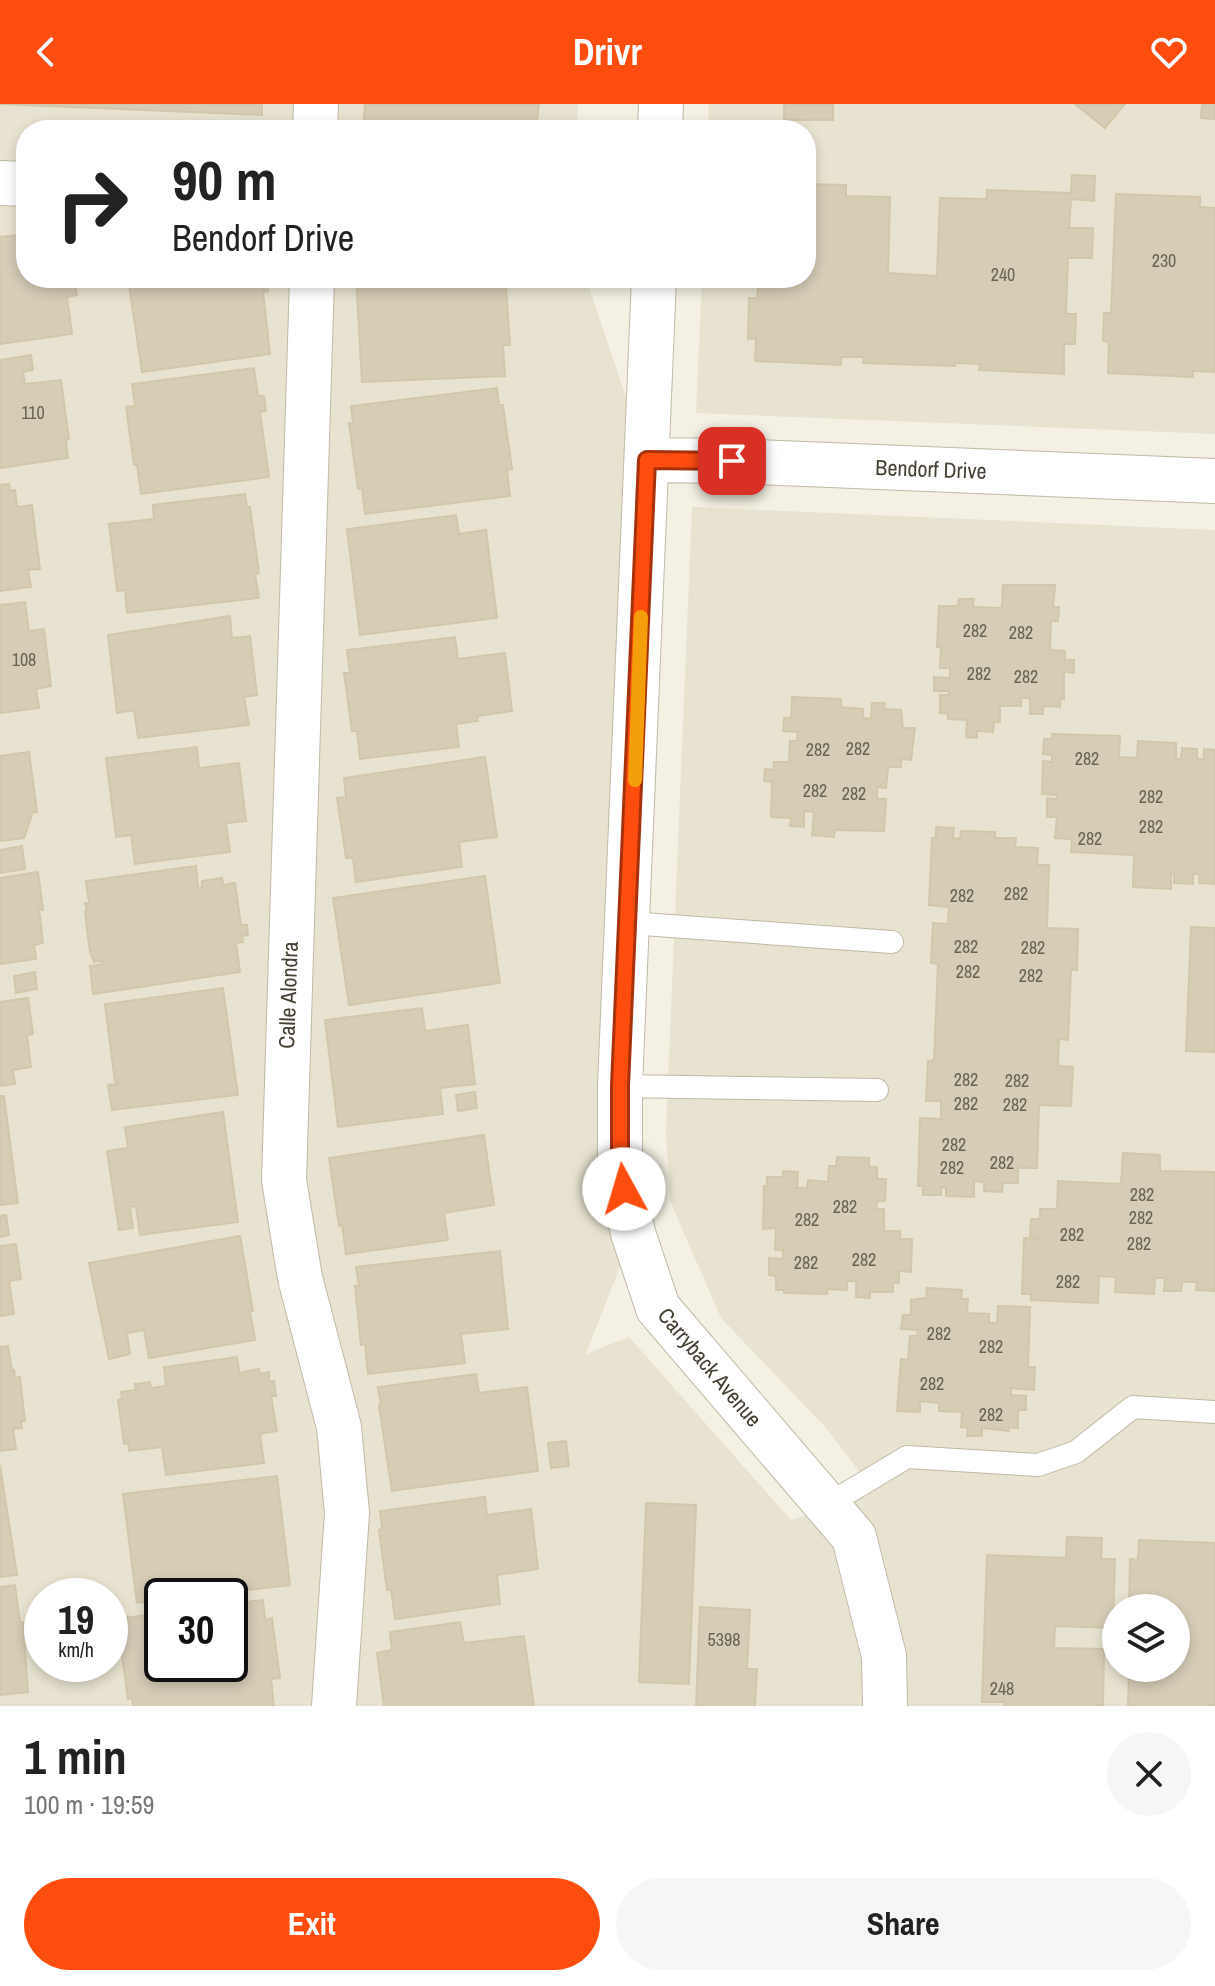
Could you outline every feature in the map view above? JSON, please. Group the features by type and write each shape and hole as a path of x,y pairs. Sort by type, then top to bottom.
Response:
{"street":[{"name":"Calle Alondra","path":"312,288 284,1180 300,1278 339,1427 347,1513 334,1706"},
{"name":"Carryback Avenue","path":"654,288 620,1086 620,1166 633,1233 658,1308 854,1537 884,1656 885,1706"},
{"name":"Bendorf Drive","path":"647,460 1215,481"}],"lane":[{"path":"629,923 892,942"},
{"path":"620,1086 877,1090"},
{"path":"827,1505 907,1457 1038,1465 1076,1452 1133,1407 1215,1412"}],"shaded area":[{"path":"0,104 578,104 577,120 16,120 16,288 589,288 647,460 633,1233 586,1354 629,1337 791,1520 874,1491 827,1429 721,1318 670,1201 666,1130 692,507 1215,530 1215,1706 0,1706"},
{"path":"709,104 1215,104 1215,434 696,413 702,288 816,288 816,120 708,120"}],"building":[{"path":"0,104 262,104 262,115"},
{"path":"365,104 539,104 537,120 364,120"},
{"path":"784,104 833,104 833,120 784,120"},
{"path":"1075,104 1125,104 1105,128"},
{"path":"1202,104 1215,104 1215,119 1201,118"},
{"path":"1072,175 1095,176 1094,201 1071,199 1069,228 1093,228 1092,258 1068,258 1066,314 1076,314 1075,344 1064,344 1064,374 979,370 980,364 863,363 864,357 841,357 841,365 755,361 756,338 748,339 749,298 757,298 758,288 816,288 816,184 846,185 846,196 890,197 888,273 937,276 940,198 987,199 987,190 1071,193"},
{"path":"1116,194 1200,197 1200,207 1215,208 1215,372 1193,371 1193,377 1108,373 1109,342 1103,341 1104,313 1111,313"},
{"path":"16,235 16,288 76,288 77,295 67,297 72,334 0,344 0,237"},
{"path":"129,288 268,288 268,291 263,292 270,354 142,372"},
{"path":"357,288 506,288 510,345 503,345 505,376 362,382"},
{"path":"31,355 33,370 23,372 25,384 61,380 69,439 66,440 68,458 0,468 0,360"},
{"path":"254,368 258,396 264,396 266,411 260,412 269,477 141,494 126,407 135,406 132,384"},
{"path":"497,388 499,405 503,405 512,469 507,470 510,496 365,514 362,488 358,489 349,423 353,424 351,406"},
{"path":"9,484 10,491 15,490 17,507 32,505 40,569 28,570 31,587 0,591 0,485"},
{"path":"245,494 247,507 250,507 259,573 255,574 259,598 127,613 125,590 117,591 109,524 154,519 153,505"},
{"path":"456,515 459,534 486,530 497,618 360,635 347,529"},
{"path":"1003,585 1055,585 1053,607 1059,607 1058,621 1051,621 1050,650 1065,651 1065,660 1074,660 1074,673 1064,672 1064,699 1061,698 1060,707 1043,706 1043,714 1030,714 1030,698 1021,698 1021,706 1000,706 1000,722 994,722 993,732 977,731 977,738 966,737 967,720 948,719 948,714 940,713 940,695 949,695 949,691 934,691 934,677 950,678 950,668 940,668 941,647 937,647 939,606 958,606 959,599 974,599 973,607 1002,608"},
{"path":"25,602 29,631 44,629 51,686 36,689 39,708 0,713 0,605"},
{"path":"230,616 232,638 250,636 257,695 244,697 249,725 138,738 134,710 117,713 108,635"},
{"path":"455,637 458,659 505,653 512,711 477,716 478,721 456,724 459,747 360,759 357,731 352,731 344,673 350,673 347,650"},
{"path":"792,697 841,699 841,707 863,709 863,718 871,719 872,703 885,703 884,709 901,710 903,728 915,728 911,760 901,759 901,767 888,767 886,788 877,787 877,799 886,799 884,831 835,830 834,837 812,835 814,812 804,811 804,827 790,826 791,818 771,817 772,782 764,781 765,769 773,770 774,762 789,762 790,741 797,741 798,732 783,731 784,718 791,718"},
{"path":"1052,734 1120,736 1119,757 1137,758 1138,741 1176,743 1176,759 1181,759 1182,748 1197,749 1197,759 1204,759 1204,749 1215,750 1215,884 1199,883 1200,874 1193,874 1193,884 1174,883 1174,873 1171,873 1171,889 1133,887 1134,855 1071,852 1072,839 1055,838 1057,817 1047,817 1047,798 1057,799 1057,795 1042,794 1043,761 1052,762 1052,755 1043,754 1044,739 1052,739"},
{"path":"197,747 199,768 239,763 246,821 226,823 230,852 135,864 131,835 116,837 106,758"},
{"path":"29,752 37,812 33,812 24,838 0,841 0,756"},
{"path":"485,757 497,837 459,842 462,867 356,882 353,858 346,858 337,798 346,797 344,778"},
{"path":"936,827 954,828 953,838 960,839 961,831 995,832 995,838 1016,838 1015,847 1038,848 1037,865 1049,865 1047,928 1078,929 1077,970 1071,970 1068,1040 1059,1039 1058,1066 1073,1067 1071,1106 1039,1105 1037,1168 1018,1168 1018,1183 1003,1183 1002,1192 984,1191 984,1182 974,1181 974,1197 946,1196 946,1188 941,1187 941,1195 923,1195 923,1186 918,1186 920,1118 941,1119 941,1101 926,1101 928,1061 934,1060 938,964 931,963 933,923 948,924 949,907 929,905 932,838 936,838"},
{"path":"22,846 25,869 0,873 0,850"},
{"path":"196,866 198,888 202,888 202,881 222,878 223,885 235,883 241,925 247,925 248,935 242,936 243,942 236,943 240,972 93,994 90,966 103,964 102,961 94,962 90,952 85,912 85,903 89,903 86,881"},
{"path":"38,872 43,943 34,945 36,959 0,964 0,878"},
{"path":"485,876 500,983 349,1005 333,898"},
{"path":"1191,927 1215,928 1215,1052 1186,1051"},
{"path":"35,972 37,989 16,993 14,976"},
{"path":"223,988 238,1095 112,1110 108,1085 118,1084 118,1081 115,1082 105,1004"},
{"path":"28,998 33,1034 27,1035 31,1067 13,1070 15,1084 0,1086 0,1002"},
{"path":"422,1008 425,1031 468,1025 475,1084 440,1088 443,1114 338,1127 325,1020"},
{"path":"475,1092 477,1108 458,1111 456,1095"},
{"path":"0,1096 4,1096 18,1203 0,1205"},
{"path":"223,1112 238,1222 140,1235 136,1206 130,1207 133,1228 119,1230 107,1151 128,1148 125,1127"},
{"path":"484,1135 494,1205 444,1213 448,1240 346,1254 329,1158"},
{"path":"1123,1153 1160,1155 1160,1171 1215,1172 1215,1291 1196,1290 1197,1282 1182,1282 1181,1291 1164,1291 1165,1278 1155,1278 1154,1294 1115,1292 1116,1277 1099,1276 1098,1303 1031,1300 1031,1294 1022,1294 1024,1238 1039,1239 1030,1236 1031,1219 1040,1219 1040,1209 1057,1209 1058,1181 1121,1184"},
{"path":"837,1157 869,1158 869,1167 877,1167 877,1179 886,1179 885,1201 877,1201 876,1209 884,1209 884,1231 900,1231 900,1239 912,1239 911,1272 899,1271 899,1283 893,1283 893,1292 870,1292 870,1298 856,1297 856,1281 847,1281 847,1290 827,1289 827,1294 776,1290 776,1276 769,1275 769,1258 783,1259 783,1250 775,1250 776,1228 763,1229 767,1177 783,1177 783,1171 798,1172 797,1188 807,1188 808,1180 828,1182 829,1166 836,1166"},
{"path":"6,1215 9,1235 0,1237 0,1216"},
{"path":"240,1236 255,1340 149,1358 144,1330 127,1333 130,1354 109,1359 89,1263"},
{"path":"16,1244 21,1279 9,1281 14,1314 0,1316 0,1246"},
{"path":"500,1251 508,1329 461,1334 465,1363 368,1374 365,1344 361,1345 356,1267"},
{"path":"927,1288 962,1290 961,1299 968,1299 967,1313 989,1314 989,1323 997,1323 998,1306 1030,1307 1028,1367 1035,1367 1034,1390 1011,1388 1011,1395 1026,1396 1026,1410 1018,1410 1018,1428 1009,1427 1009,1431 982,1428 982,1436 967,1436 968,1428 961,1427 962,1412 939,1411 939,1403 920,1401 920,1412 897,1411 901,1359 908,1360 910,1336 917,1336 918,1330 901,1329 903,1315 911,1315 911,1300 926,1298"},
{"path":"8,1346 12,1371 15,1378 20,1377 25,1421 21,1421 22,1428 13,1429 16,1449 0,1451 0,1347"},
{"path":"237,1357 240,1376 242,1372 259,1369 260,1374 269,1372 269,1381 274,1381 276,1396 271,1396 277,1431 260,1434 264,1463 166,1475 162,1447 129,1451 128,1443 124,1444 118,1400 122,1399 121,1392 136,1390 135,1384 150,1382 151,1388 166,1386 164,1367"},
{"path":"476,1374 479,1393 527,1387 538,1471 392,1491 378,1387"},
{"path":"566,1441 569,1466 551,1468 548,1443"},
{"path":"0,1465 17,1575 0,1577"},
{"path":"277,1476 290,1585 248,1590 248,1578 144,1578 144,1602 137,1603 123,1494"},
{"path":"485,1497 487,1515 531,1509 538,1569 497,1575 500,1604 395,1619 391,1589 387,1590 379,1530 382,1529 380,1511"},
{"path":"646,1503 696,1505 689,1684 639,1682"},
{"path":"1067,1537 1102,1538 1101,1559 1115,1559 1114,1594 1102,1594 1102,1628 1055,1626 1054,1648 1102,1649 1103,1706 1004,1706 1005,1702 982,1702 987,1555 1066,1558"},
{"path":"1139,1540 1215,1543 1215,1706 1128,1706 1129,1682 1190,1682 1190,1594 1129,1594 1130,1559 1138,1560"},
{"path":"15,1585 20,1622 23,1622 24,1682 27,1682 28,1692 0,1695 0,1587"},
{"path":"263,1600 265,1620 272,1618 280,1678 271,1679 274,1706 133,1706 132,1698 128,1699 126,1682 128,1618 144,1615 144,1682 248,1682 248,1602"},
{"path":"700,1607 750,1610 747,1669 757,1669 755,1706 696,1706"},
{"path":"460,1622 464,1643 524,1636 534,1706 384,1706 377,1653 392,1650 390,1632"}],"slow traffic":[{"path":"635,780 641,617"}],"route":[{"path":"624,1189 620,1166 620,1086 647,460 732,461"}]}
